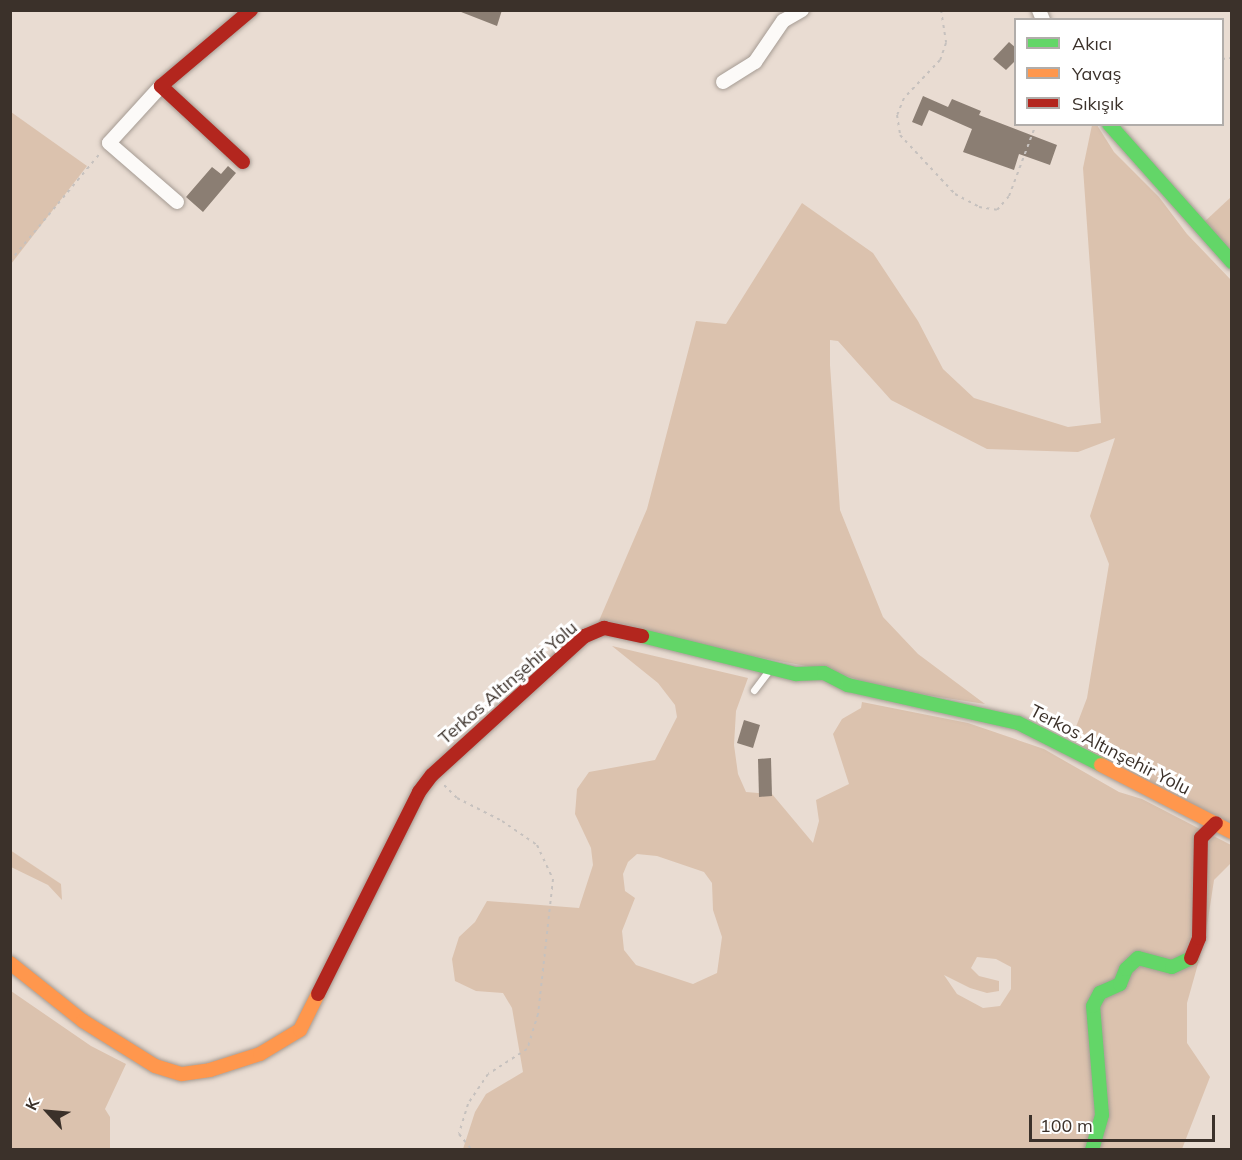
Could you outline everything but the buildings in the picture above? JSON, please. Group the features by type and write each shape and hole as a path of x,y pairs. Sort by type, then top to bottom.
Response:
{"street":[{"path":"177,202 109,143 161,86 251,10"},
{"path":"723,82 755,62 783,21 802,10"},
{"path":"161,86 243,162"},
{"path":"1111,126 1232,262"},
{"name":"Terkos Altınşehir Yolu","path":"10,963 82,1021 155,1066 182,1074 210,1070 260,1054 300,1030 419,792 432,775 585,636 604,628 796,674 824,673 848,685 1018,723 1232,832"},
{"path":"1092,1149 1102,1115 1093,1006 1100,993 1120,984 1126,969 1138,958 1172,967 1191,959 1199,938 1201,838 1216,824"}],"lane":[{"path":"754,690 771,667"}],"path":[{"path":"941,10 946,43 940,60 904,98 897,115 900,135 955,194 979,207 997,210 1009,196 1035,126"},
{"path":"10,261 109,143"},
{"path":"432,775 457,798 502,821 537,845 553,879 538,1014 527,1049 488,1074 468,1104 459,1134 472,1149"}],"shaded area":[{"path":"11,112 87,166 11,264"},
{"path":"1092,126 1098,126 1114,152 1159,197 1187,234 1231,280 1231,829 1071,740 1087,698 1109,564 1090,516 1115,438 1078,452 987,449 891,400 838,341 830,340 830,365 840,510 883,617 918,654 985,704 881,688 829,670 651,638 592,637 647,509 696,321 726,324 802,203 873,253 918,321 943,369 974,398 1068,427 1101,423 1083,168"},
{"path":"1231,197 1231,266 1202,224"},
{"path":"612,646 748,678 736,711 734,745 738,774 746,792 772,794 813,843 819,821 816,800 849,784 833,734 842,719 861,708 862,702 968,723 1044,749 1119,792 1142,799 1231,845 1231,863 1214,880 1205,939 1187,1003 1187,1043 1210,1077 1182,1149 463,1149 475,1112 486,1094 523,1072 512,1008 503,993 476,991 455,981 452,959 459,937 475,922 487,901 579,908 593,865 591,848 575,814 577,789 589,772 655,760 677,717 675,705 658,683","holes":["637,854 657,856 704,872 712,883 713,910 722,937 717,973 693,984 636,965 624,950 622,931 635,898 625,891 623,874 628,862","977,957 996,959 1011,967 1011,989 1000,1006 983,1008 957,994 944,975 970,988 987,993 999,991 999,981 979,976 971,968"]},
{"path":"10,850 61,884 62,900 48,885 11,867"},
{"path":"11,991 91,1046 126,1064 105,1109 110,1117 110,1149 11,1149"}],"traffic: fast":[{"path":"1111,126 1232,262"},
{"path":"642,636 796,674 824,673 848,685 1018,723 1101,765"},
{"path":"1092,1150 1102,1115 1093,1006 1100,993 1120,984 1126,969 1138,958 1172,967 1191,958"}],"traffic: slow":[{"path":"1101,765 1232,832"},
{"path":"10,963 83,1021 155,1066 182,1074 210,1070 260,1054 300,1030 318,994"}],"traffic: jam":[{"path":"243,162 161,86 251,10"},
{"path":"318,994 419,792 432,775 585,636 604,628 642,636"},
{"path":"1191,958 1199,938 1201,838 1216,823"}]}
